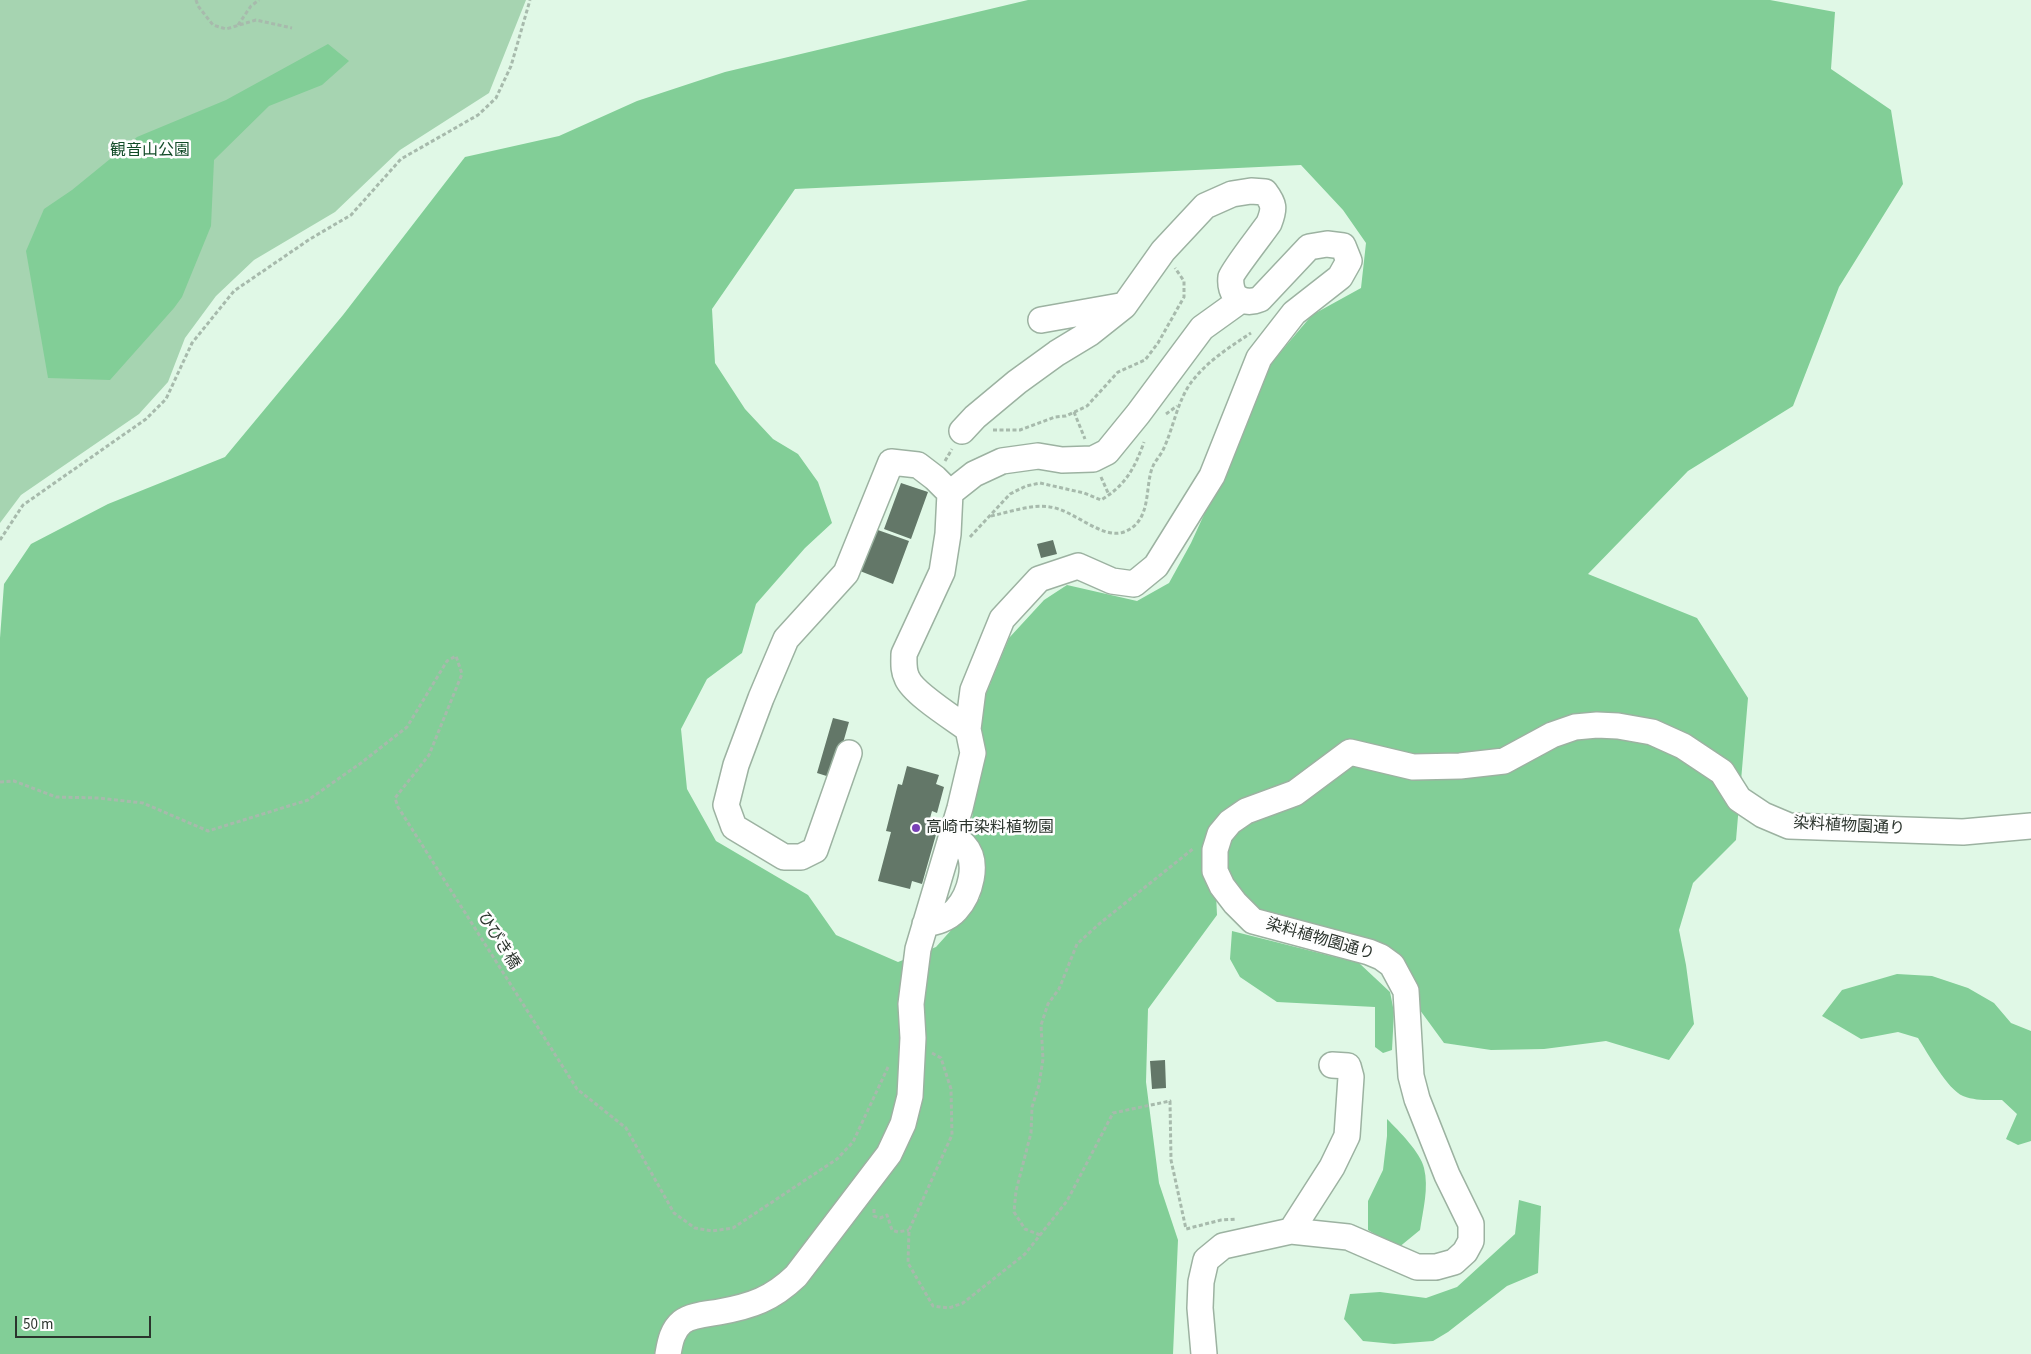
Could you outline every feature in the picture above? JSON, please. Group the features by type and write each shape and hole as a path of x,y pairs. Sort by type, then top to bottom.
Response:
{"street":[{"path":"668,1354 672,1336 682,1322 698,1316 756,1303 780,1292 796,1276 889,1154 903,1124 910,1096 913,1045 911,1004 918,949 960,808 973,753 968,729 973,690 1002,619 1039,579 1078,566 1112,581 1134,584 1156,566 1212,476 1260,358 1294,313 1340,277 1349,261 1343,246 1327,244 1309,247 1260,299 1251,302 1241,300 1235,296 1231,288 1231,276 1270,223 1273,213 1272,202 1265,192 1251,191 1232,194 1205,206 1163,251 1124,306 1090,333 1017,382 975,417 965,428"},
{"path":"942,485 974,474 1002,461 1038,456 1062,460 1093,459 1107,452 1120,438 1202,328 1241,300"},
{"path":"1041,320 1124,306"},
{"path":"849,753 815,850 801,857 784,857 734,827 726,805 736,765 786,639 846,573 891,462 918,464 942,485 948,534 942,572 904,654 904,669 907,680 926,698 968,729"},
{"name":"染料植物園通り","path":"1204,1354 1200,1308 1201,1282 1206,1260 1223,1246 1291,1231 1348,1237 1417,1267 1436,1267 1454,1262 1465,1252 1471,1241 1470,1224 1447,1175 1417,1099 1411,1076 1406,991 1392,965 1369,952 1253,921 1234,903 1222,886 1215,871 1215,850 1220,834 1230,822 1246,812 1295,793 1350,752 1413,767 1460,766 1504,760 1552,735 1575,727 1597,725 1618,726 1652,732 1683,746 1722,772 1739,799 1763,814 1789,826 1963,832 2031,826"},
{"path":"1291,1231 1332,1167 1347,1136 1351,1077 1348,1066 1332,1064"}],"path":[{"path":"196,0 198,6 213,25 226,29 256,20 292,28"},
{"path":"237,25 251,6 259,0"},
{"path":"0,540 24,505 146,419 166,399 192,343 234,291 310,238 351,215 401,159 478,115 496,98 512,66 530,0"},
{"path":"942,485 965,428 1005,432 1020,430 1055,417 1066,416 1087,406 1118,372 1145,360 1158,343 1184,297 1184,281 1163,251"},
{"path":"991,516 1031,507 1051,507 1068,513 1106,534 1124,532 1138,521 1146,505 1152,467 1163,451 1178,406 1198,373 1256,330"},
{"path":"1162,417 1178,406"},
{"path":"1074,412 1093,459"},
{"path":"945,554 964,542 991,516 1010,494 1026,486 1040,482 1084,493 1101,500 1114,492 1130,474 1144,440"},
{"name":"ひびき橋","path":"0,782 14,781 56,797 99,798 143,803 208,831 308,800 361,763 406,728 447,661 456,656 462,674 429,755 394,798 577,1089 626,1128 674,1213 695,1228 712,1231 733,1228 837,1158 853,1142 894,1055 913,1045"},
{"path":"1040,1235 1025,1229 1014,1212 1016,1191 1025,1162 1032,1108 1039,1085 1043,1059 1041,1025 1048,1004 1059,990 1077,944 1196,845"},
{"path":"913,1045 941,1058 951,1088 952,1135 909,1230 908,1262 933,1306 949,1308 963,1303 987,1286 1025,1254 1067,1201 1113,1113 1170,1100 1171,1160 1186,1229 1220,1220 1239,1219"},
{"path":"874,1206 874,1216 880,1218 887,1215 892,1230 898,1232 909,1230"}],"green space":[{"name":"観音山公園","path":"0,0 526,0 489,93 400,150 335,212 254,260 216,296 185,338 168,382 139,414 21,495 0,523"},
{"path":"1028,0 1770,0 1835,12 1831,69 1891,110 1903,184 1839,287 1793,406 1688,471 1588,574 1697,618 1748,698 1736,840 1693,883 1679,930 1694,1024 1669,1060 1606,1041 1544,1049 1491,1050 1444,1043 1406,991 1392,965 1253,921 1215,872 1217,915 1148,1009 1146,1082 1159,1183 1178,1240 1173,1354 0,1354 0,638 4,584 31,544 108,504 225,457 343,315 465,157 559,136 637,101 725,72","holes":["1301,165 1343,210 1366,243 1361,288 1312,315 1267,368 1235,447 1191,543 1169,583 1137,601 1067,585 1044,600 1009,638 983,701 979,763 971,826 981,861 980,898 936,947 898,962 836,935 808,895 716,841 687,789 681,729 707,679 742,653 756,604 805,548 832,523 818,482 798,454 773,439 745,409 715,363 712,309 795,189"]},
{"path":"328,44 349,61 322,85 269,106 214,160 211,226 182,297 174,308 110,380 48,378 26,251 44,209 72,190 137,137 226,100"},
{"path":"1232,931 1359,963 1390,992 1394,1012 1392,1050 1383,1053 1375,1047 1375,1007 1277,1002 1240,977 1230,959"},
{"path":"1897,974 1932,976 1968,988 1994,1003 2011,1023 2031,1031 2031,1141 2018,1145 2006,1139 2017,1114 2002,1100 1973,1099 1957,1092 1938,1070 1918,1038 1898,1032 1861,1039 1822,1016 1842,990"},
{"path":"1387,1119 1409,1142 1419,1156 1424,1168 1426,1183 1420,1230 1398,1248 1368,1230 1368,1201 1383,1170"},
{"path":"1519,1200 1541,1206 1538,1273 1507,1286 1448,1332 1433,1341 1394,1344 1363,1341 1344,1319 1350,1294 1380,1292 1426,1298 1457,1287 1515,1234"}],"building":[{"path":"901,483 928,492 911,539 884,529"},
{"path":"875,529 909,541 893,584 860,571"},
{"path":"1053,540 1057,554 1041,558 1037,544"},
{"path":"833,718 849,722 833,778 817,773"},
{"path":"907,766 939,775 936,784 944,787 937,813 932,811 927,829 937,831 922,884 912,881 910,889 878,881 891,832 886,831 898,784 902,785"},
{"path":"1165,1060 1166,1088 1152,1089 1150,1061"}],"place":[{"name":"高崎市染料植物園","path":"916,828"}]}
